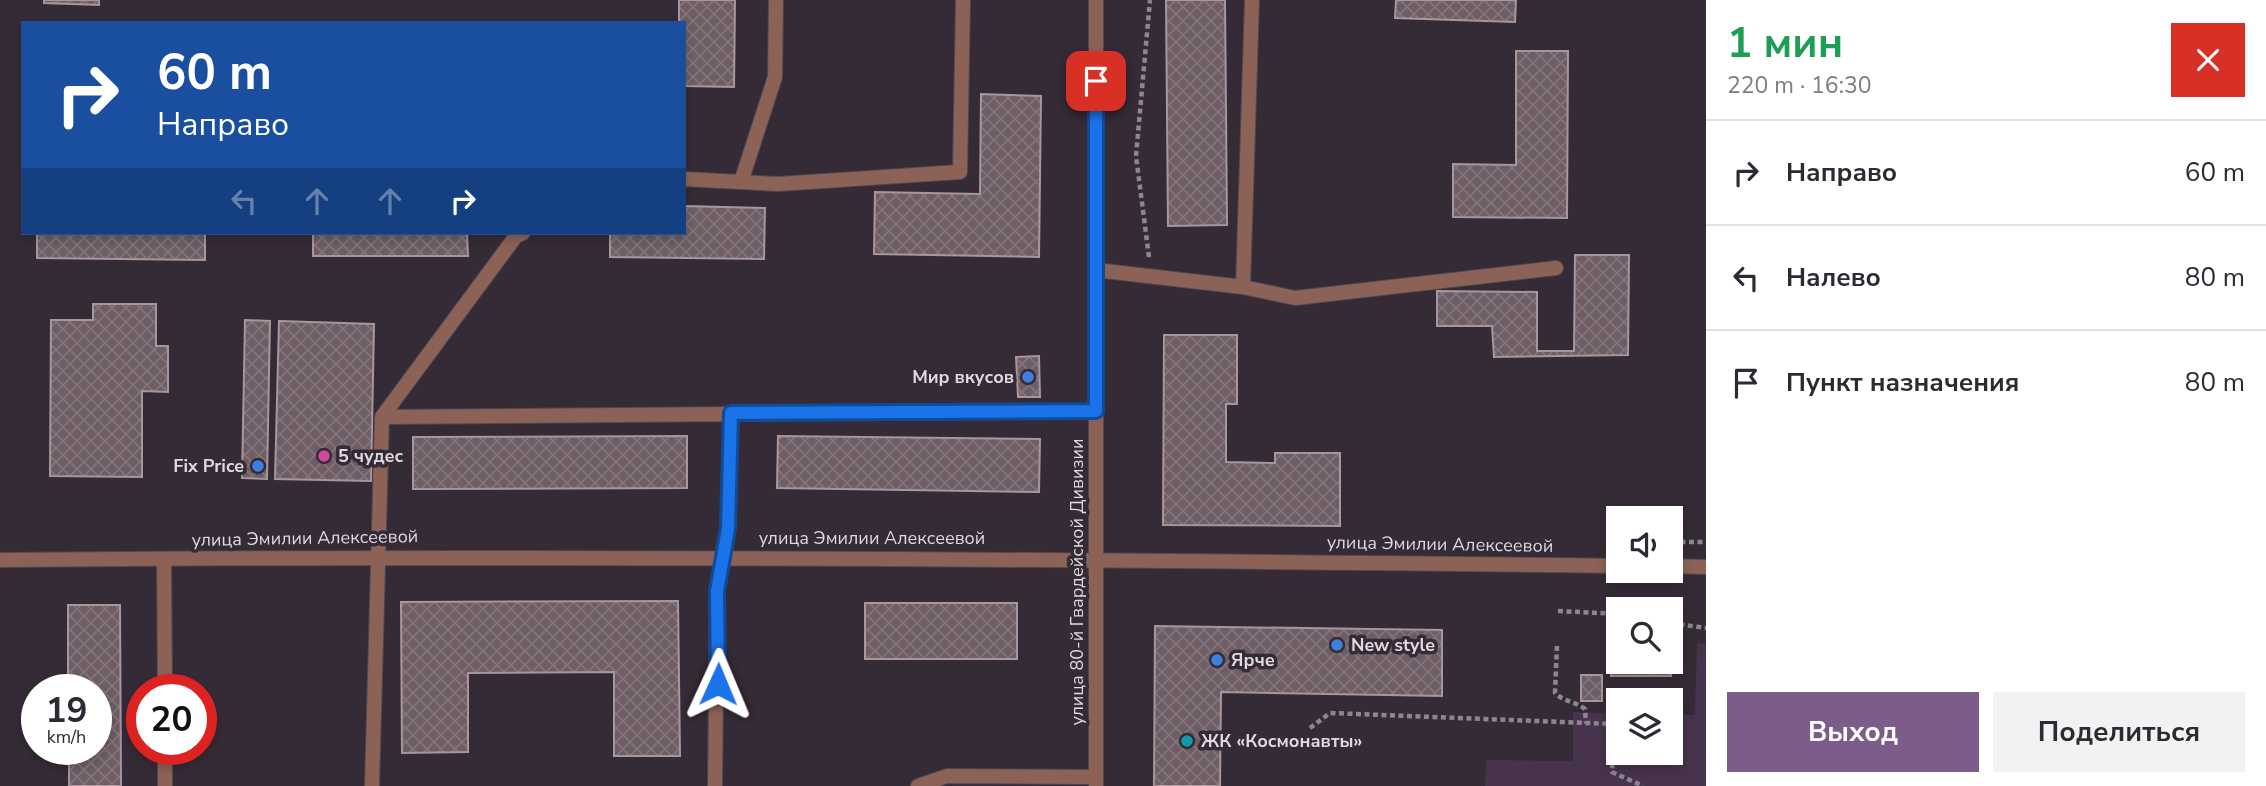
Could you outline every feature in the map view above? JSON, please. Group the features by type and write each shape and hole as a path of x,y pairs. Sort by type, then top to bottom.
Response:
{"street":[{"path":"741,182 775,76 776,0"},
{"path":"686,178 778,184 960,172 963,0"},
{"name":"улица 80-й Гвардейской Дивизии","path":"1096,0 1096,781"},
{"path":"1242,287 1252,0"},
{"path":"372,786 382,417 518,235"},
{"path":"1096,270 1242,287 1296,299 1556,268"},
{"path":"382,417 1096,411"},
{"path":"715,786 717,591 725,557 731,413"},
{"name":"улица Эмилии Алексеевой","path":"0,560 379,556 725,557 1606,566"},
{"path":"164,559 165,674"},
{"path":"1683,566 1706,567"},
{"path":"165,765 165,786"},
{"path":"918,786 947,781 1096,781"}],"path":[{"path":"1150,0 1136,156 1152,276"},
{"path":"1683,542 1706,542"},
{"path":"1558,611 1606,613"},
{"path":"1683,625 1706,628"},
{"path":"1557,646 1555,693 1565,702 1579,704 1585,709 1586,723"},
{"path":"1310,728 1330,713 1614,724 1612,772 1643,786"}],"shaded area":[{"path":"1697,643 1706,644 1706,786 1485,786 1486,760 1573,761 1573,712 1606,713 1606,765 1683,765 1683,715 1695,715"}],"building":[{"path":"44,0 99,0 99,5 44,3"},
{"path":"679,0 735,0 734,87 686,86 686,21 679,21"},
{"path":"1166,0 1225,0 1227,225 1168,226"},
{"path":"1396,0 1516,0 1515,22 1395,18"},
{"path":"1516,51 1568,51 1567,218 1453,217 1453,164 1516,165"},
{"path":"981,94 1041,96 1039,257 874,254 875,192 980,194"},
{"path":"686,206 765,208 764,259 610,257 610,235 686,235"},
{"path":"37,235 205,235 205,260 37,258"},
{"path":"313,235 467,235 468,256 313,256"},
{"path":"1575,255 1629,255 1628,355 1494,357 1492,326 1437,326 1437,291 1537,292 1537,351 1574,351"},
{"path":"93,304 156,304 156,346 168,346 168,392 142,391 142,477 50,476 51,320 93,320"},
{"path":"245,320 270,321 267,479 242,478"},
{"path":"279,321 374,324 371,481 275,479"},
{"path":"1164,335 1237,335 1237,404 1226,404 1226,462 1275,463 1275,453 1340,453 1340,526 1163,525"},
{"name":"Мир вкусов","path":"1039,356 1040,397 1018,397 1016,357"},
{"path":"687,436 687,488 413,489 413,437"},
{"path":"778,436 1040,439 1039,492 777,488"},
{"path":"678,601 680,756 614,756 614,672 468,673 468,752 402,753 401,602"},
{"path":"865,603 1017,603 1017,659 865,659"},
{"path":"68,605 120,605 121,786 69,786 69,765 112,765 112,674 68,674"},
{"name":"ЖК «Космонавты»","path":"1155,626 1442,630 1442,696 1221,692 1220,786 1154,786"},
{"path":"1611,674 1671,674 1671,676"},
{"path":"1581,675 1602,675 1602,701 1581,701"}],"place":[{"name":"Мир вкусов","path":"1028,377"},
{"name":"5 чудес","path":"324,456"},
{"name":"Fix Price","path":"258,466"},
{"name":"New style","path":"1337,645"},
{"name":"Ярче","path":"1217,660"},
{"name":"ЖК «Космонавты»","path":"1187,741"}],"route":[{"path":"718,684 717,591 728,529 731,413 1096,411 1096,81"}]}
